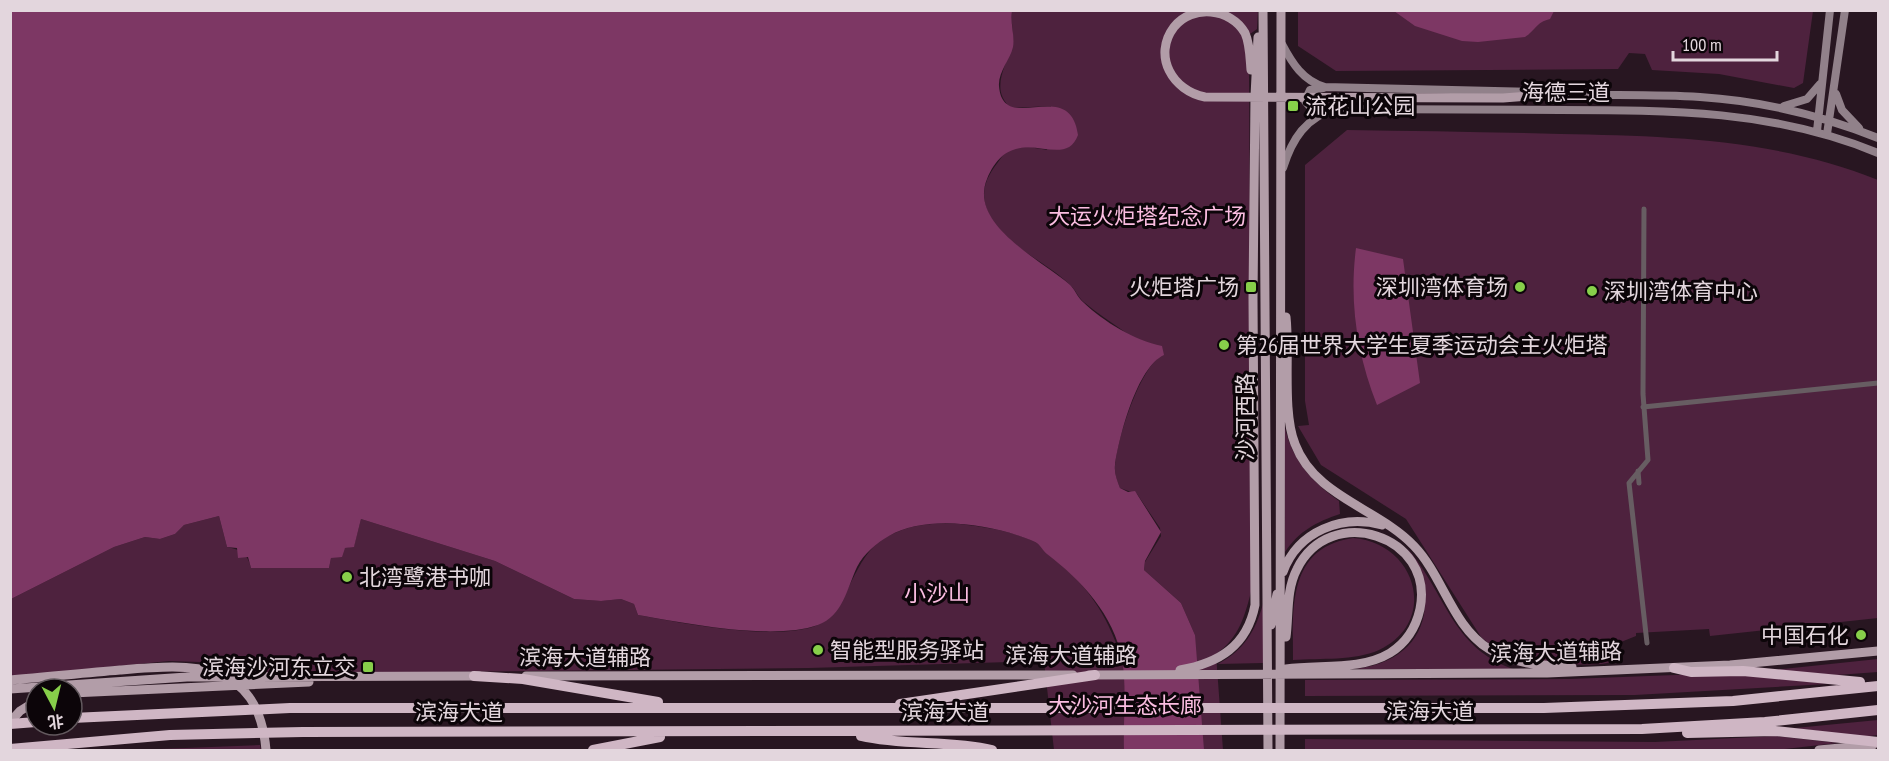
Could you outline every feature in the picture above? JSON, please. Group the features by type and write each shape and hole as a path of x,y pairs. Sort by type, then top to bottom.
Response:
{"highway":[{"path":"1674,668 1691,672 1743,671 1878,684"},
{"path":"936,704 1048,680 1095,675"},
{"path":"474,676 540,681 681,707"},
{"name":"滨海大道","path":"84,717 242,709 681,707 851,709 936,704 1359,710 1544,708 1681,704 1772,698 1878,684"},
{"name":"滨海大道","path":"10,749 111,738 244,733 834,732 885,742 935,738 1642,729 1766,722 1878,710"},
{"path":"1642,729 1696,733 1775,731 1878,743"},
{"path":"593,750 687,732"},
{"path":"935,738 992,750"}],"main road":[{"path":"1148,674 1208,663 1224,656 1243,637 1251,623 1256,595 1253,298 1255,96 1262,10"},
{"name":"沙河西路","path":"1262,10 1268,750"},
{"name":"沙河西路","path":"1281,10 1281,750"},
{"path":"1817,131 1830,10"},
{"path":"1827,134 1845,10"},
{"path":"1255,96 1247,38 1237,23 1227,15 1206,12 1183,19 1170,35 1166,57 1169,71 1176,82 1193,94 1205,97 1503,98 1556,94"},
{"name":"海德三道","path":"1281,43 1292,62 1305,77 1317,85 1335,88 1700,97 1777,107 1830,120 1878,138"},
{"path":"1777,107 1796,105 1807,99 1815,92 1823,77"},
{"path":"1836,82 1836,95 1842,110 1863,131"},
{"path":"1335,88 1312,89 1306,94 1305,101 1312,109 1336,109"},
{"path":"1527,97 1527,110"},
{"name":"海德三道","path":"1281,172 1290,148 1303,128 1322,114 1336,109 1720,113 1774,121 1817,131 1878,153"},
{"path":"1282,267 1288,332 1290,424 1294,443 1306,467 1343,497 1415,547 1465,626 1489,649 1524,663 1618,670"},
{"path":"1253,298 1264,379"},
{"path":"1267,668 1273,613 1285,566 1306,538 1332,525 1359,521 1392,530"},
{"path":"1246,674 1336,665 1379,658 1399,646 1414,628 1421,604 1419,581 1410,560 1390,542 1368,533 1345,533 1319,543 1303,558 1290,590 1281,675"},
{"name":"滨海大道辅路","path":"10,689 187,677 1359,674 1618,670 1674,668 1878,651"},
{"path":"10,680 173,666 215,670 235,682 251,700 262,724 266,750"},
{"path":"84,692 278,684 365,676"},
{"path":"10,723 24,708"},
{"path":"1819,750 1878,743"}],"street":[{"path":"1644,209 1643,407 1648,459 1629,483 1647,643"},
{"path":"1643,407 1806,394 1878,383"},
{"path":"1638,471 1639,483"}],"green space":[{"path":"1012,11 1258,11 1257,29 1250,34 1249,72 1252,588 1244,616 1236,633 1216,654 1223,750 1054,750 1044,661 809,668 239,674 200,662 169,661 11,677 11,599 114,547 145,537 160,539 175,534 184,525 219,516 227,547 243,553 251,568 329,568 331,558 345,548 354,546 361,519 495,561 574,599 601,601 621,599 634,604 638,615 729,629 779,632 800,630 818,625 828,619 836,610 869,552 888,537 907,528 918,526 938,523 960,524 1008,532 1039,544 1046,553 1074,576 1094,600 1109,627 1122,659 1195,635 1181,603 1144,570 1145,562 1161,536 1160,528 1137,494 1120,488 1115,471 1120,439 1130,409 1142,380 1157,359 1140,343 1083,301 1059,275 1005,236 987,210 984,195 987,180 1005,153 1022,147 1047,150 1051,106 1011,108 1001,93 1001,77 1013,39"},
{"path":"1298,11 1813,11 1803,83 1794,88 1719,74 1652,70 1645,54 1629,53 1618,69 1336,71 1298,46"},
{"name":"深圳湾体育中心","path":"1347,130 1642,136 1722,142 1801,156 1840,166 1878,180 1878,618 1710,636 1709,629 1636,633 1636,636 1616,644 1618,659 1586,665 1517,658 1498,650 1481,637 1406,519 1321,465 1298,426 1309,425 1305,401 1305,165"},
{"path":"1284,424 1297,459 1319,485 1339,501 1340,514 1309,528 1296,538 1285,552"},
{"path":"1353,538 1375,543 1392,554 1405,568 1412,585 1414,604 1409,621 1398,637 1369,654 1293,660 1295,601 1298,583 1305,567 1316,554 1331,544"},
{"path":"1407,548 1462,633 1492,659 1513,669 1356,669 1380,663 1398,654 1412,641 1421,626 1425,608 1424,589 1418,569"},
{"path":"1263,604 1263,663 1218,664 1242,646 1252,632"},
{"path":"1878,659 1878,672 1837,675 1773,670"},
{"path":"1729,673 1827,684 1635,695 1305,696 1305,680 1569,679"},
{"path":"1878,720 1878,735 1862,737 1795,728"},
{"path":"1776,736 1838,743 1775,750 1305,750 1305,739 1655,742"},
{"path":"260,745 261,750 134,750"}],"shaded area":[{"path":"11,11 1012,11 1013,47 999,81 1003,100 1012,107 1063,109 1072,118 1078,135 1071,146 1062,149 1024,148 1010,151 998,161 987,179 984,196 988,212 1011,240 1069,284 1091,309 1130,335 1162,346 1164,355 1154,362 1146,373 1131,404 1125,421 1115,471 1120,488 1128,492 1135,491 1161,532 1145,561 1144,570 1181,603 1195,635 1204,750 1124,750 1125,693 1122,659 1118,643 1104,613 1084,587 1037,543 1002,531 962,524 922,525 889,536 863,557 839,608 826,621 799,629 778,631 729,629 638,615 634,604 621,599 601,601 574,599 495,561 361,519 354,547 345,548 342,557 331,558 329,568 251,568 248,557 238,558 237,548 227,547 219,516 184,525 175,534 160,539 145,537 114,547 11,599"},
{"path":"1394,11 1554,11 1550,19 1539,24 1525,37 1478,42 1462,41 1415,26"},
{"path":"1356,248 1403,259 1420,383 1377,405 1364,367 1356,328 1354,268"}],"place":[{"name":"流花山公园","path":"1293,106"},
{"name":"火炬塔广场","path":"1251,287"},
{"name":"深圳湾体育场","path":"1520,287"},
{"name":"深圳湾体育中心","path":"1592,291"},
{"name":"第26届世界大学生夏季运动会主火炬塔","path":"1224,345"},
{"name":"北湾鹭港书咖","path":"347,577"},
{"name":"中国石化","path":"1861,635"},
{"name":"智能型服务驿站","path":"818,650"},
{"name":"滨海沙河东立交","path":"368,667"}],"park label":[{"name":"大运火炬塔纪念广场","path":"1147,216"},
{"name":"小沙山","path":"937,593"},
{"name":"大沙河生态长廊","path":"1125,705"}]}
